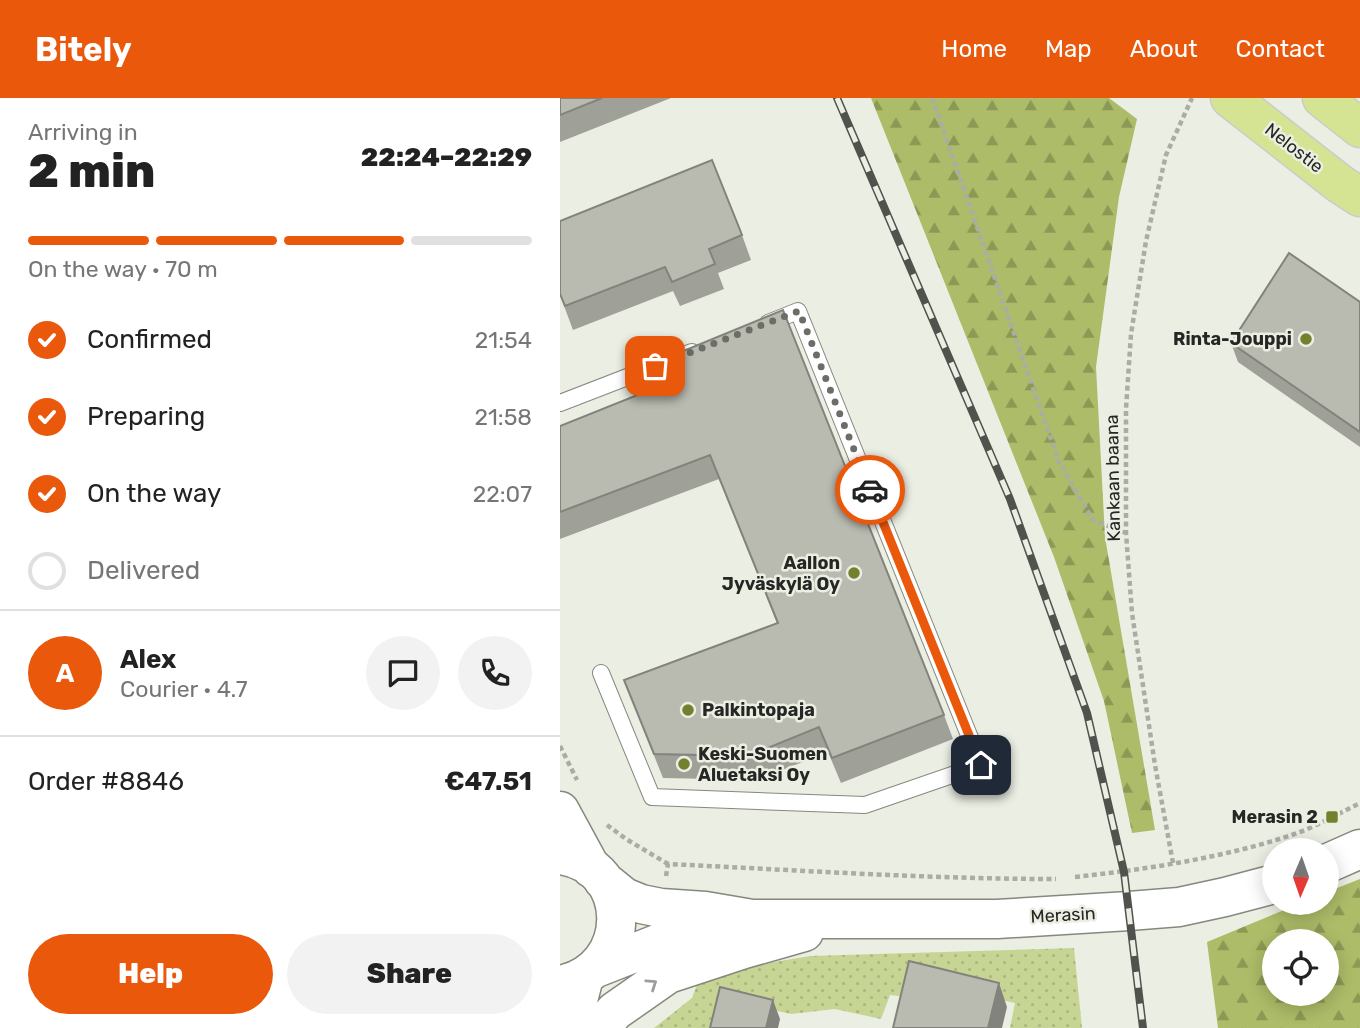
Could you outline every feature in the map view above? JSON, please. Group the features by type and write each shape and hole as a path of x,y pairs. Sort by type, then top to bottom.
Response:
{"highway":[{"name":"Nelostie","path":"1230,98 1360,197"},
{"path":"1322,98 1360,128"}],"street":[{"path":"571,801 585,868 611,894 617,925 606,956 580,977 571,1028"},
{"path":"1339,858 1360,849"},
{"name":"Merasin","path":"585,868 624,897 641,904 752,919 997,919 1179,907 1262,887"},
{"name":"Merasin","path":"580,977 662,942 752,919"},
{"name":"Merasin","path":"600,1028 615,1011 668,974 850,919"}],"lane":[{"path":"601,673 652,797 865,805 981,765 799,311 748,331"},
{"path":"560,404 711,345"}],"path":[{"path":"932,98 1059,462 1093,520 1126,533"},
{"name":"Kankaan baana","path":"1173,863 1132,613 1126,533 1126,409 1131,334 1146,241 1166,155 1192,98"},
{"path":"560,746 571,801"},
{"path":"604,822 626,839 668,864 892,876 1066,878 1231,852 1294,834 1360,803"},
{"path":"662,908 668,864"}],"green space":[{"path":"871,98 1109,98 1137,119 1119,197 1096,367 1105,537 1155,830 1132,833 1104,701 1054,557"},
{"path":"1360,879 1360,1028 1218,1028 1207,942 1272,915 1339,915 1339,887"},
{"path":"1074,948 1082,1028 1010,1028 1015,1003 911,980 906,997 890,995 881,1019 835,1009 791,1014 723,999 716,1028 654,1028 692,998 701,974 810,956"}],"building":[{"path":"560,98 602,98 560,115"},
{"path":"712,160 742,235 709,249 715,264 672,282 665,267 565,306 560,294 560,221"},
{"name":"Rinta-Jouppi","path":"1289,253 1360,302 1360,432 1231,343"},
{"path":"783,310 944,715 832,758 819,727 748,756 654,754 624,680 778,623 710,455 560,512 560,426 680,378 671,356"},
{"path":"909,961 999,983 988,1028 893,1028"},
{"path":"720,987 773,1000 766,1028 710,1028"}],"railway":[{"path":"837,98 1010,499 1087,713 1124,872 1143,1028"}],"way so far":[{"path":"655,366 799,311 870,490"}],"place":[{"name":"Rinta-Jouppi","path":"1306,339"},
{"name":"Aallon Jyväskylä Oy","path":"854,573"},
{"name":"Palkintopaja","path":"688,710"},
{"name":"Keski-Suomen Aluetaksi Oy","path":"684,764"},
{"name":"Merasin 2","path":"1332,817"}],"route":[{"path":"870,490 981,765"}]}
